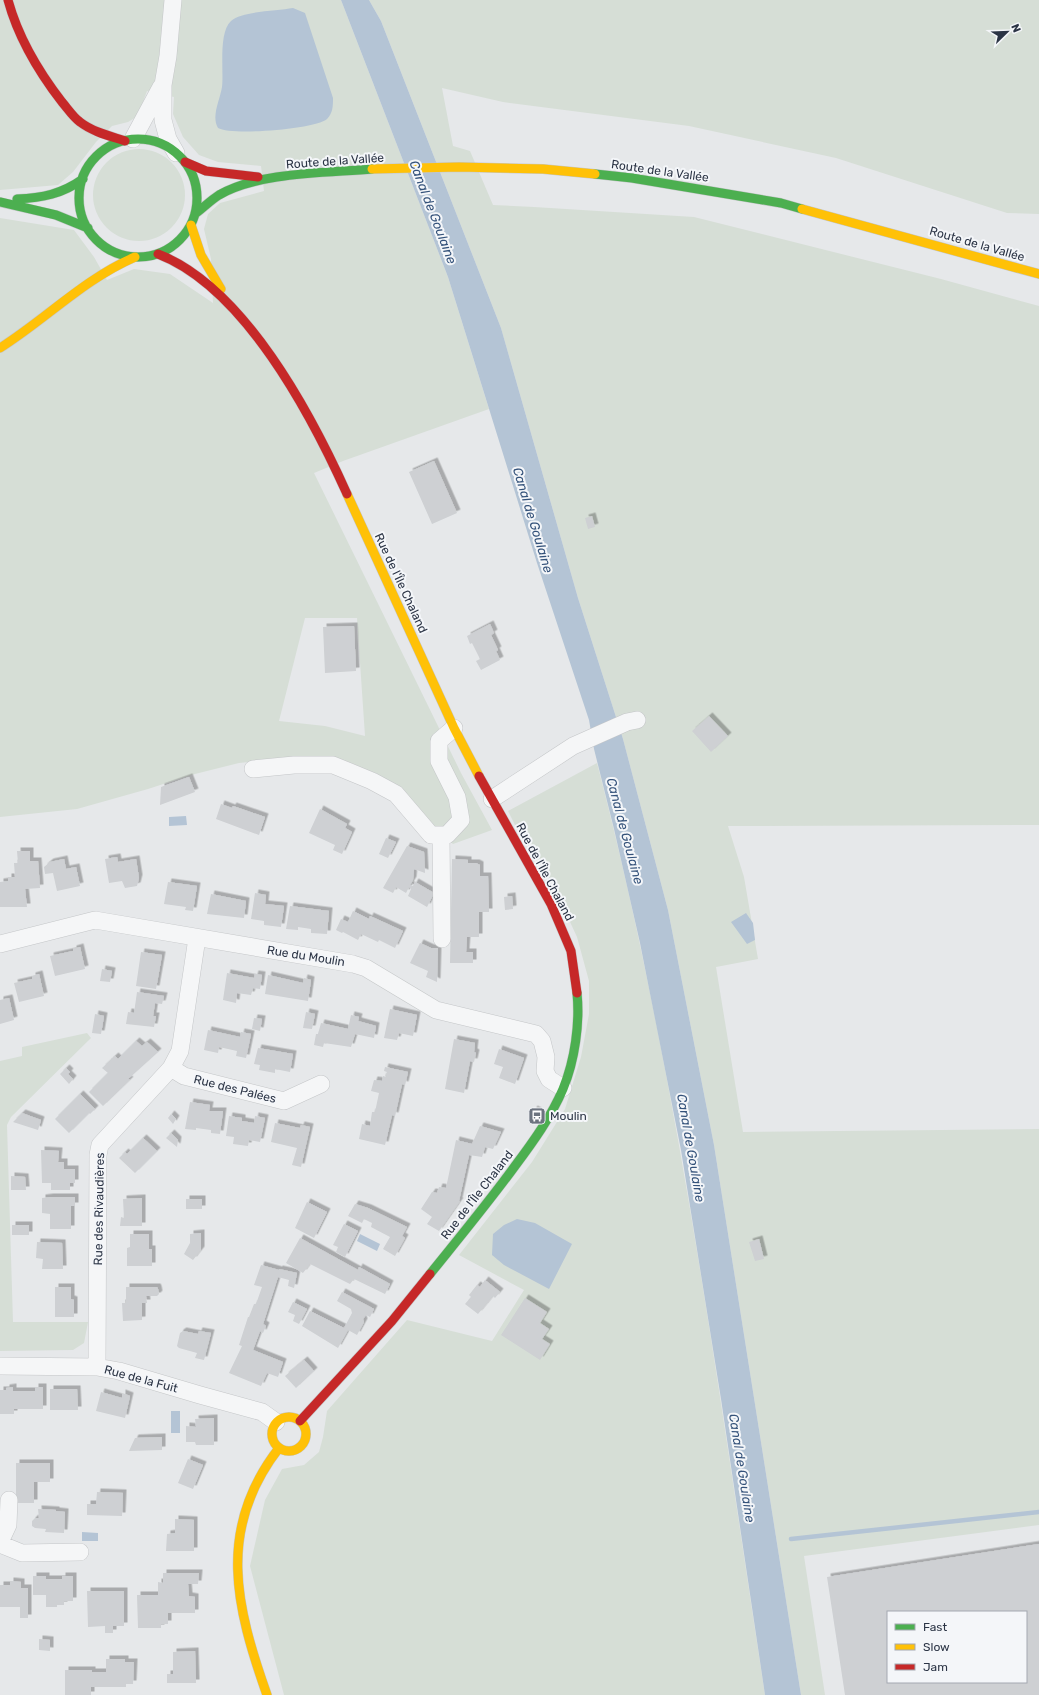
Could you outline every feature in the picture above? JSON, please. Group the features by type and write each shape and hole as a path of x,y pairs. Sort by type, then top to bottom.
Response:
{"main road":[{"path":"8,0 19,33 32,57 50,85 79,122 92,130 129,140 156,142 180,158 206,171 218,174 268,178"},
{"path":"129,140 111,146 99,154 89,166 83,179 80,193 80,208 88,228 96,240 121,254 135,257"},
{"path":"0,348 23,333 86,283 119,263 135,257 158,254 179,240 191,225 195,214 197,200 196,187 192,174 180,158"},
{"name":"Route de la Vallée","path":"268,178 382,168 459,167 543,170 632,178 781,203 1039,274"},
{"path":"195,214 219,195 246,184 268,178"},
{"path":"0,201 50,197 68,190 83,179"},
{"path":"0,201 59,216 88,228"},
{"name":"Rue de l'Île Chaland","path":"191,225 201,255 232,308"},
{"name":"Rue de l'Île Chaland","path":"158,254 176,261 191,271 232,308 260,341 278,366 314,426 339,476 454,728 551,904 564,933 572,958 577,989 579,1012 578,1030 574,1049 563,1088 536,1138 493,1196 392,1321 300,1421"},
{"path":"288,1417 300,1421 305,1428 306,1434 306,1439 302,1446 292,1451 284,1451 279,1448 274,1442 272,1435 276,1422 282,1418 288,1417"},
{"path":"267,1695 247,1634 238,1586 237,1563 246,1512 252,1492 268,1460 279,1448"}],"street":[{"path":"173,0 168,56 162,85 164,120 168,139 180,158"},
{"path":"129,140 162,85"},
{"path":"492,799 573,746 632,721"},
{"path":"253,769 294,765 333,765 372,780 396,794 431,835 447,835 462,820 457,797 439,761 439,741 454,728"},
{"path":"441,835 442,939"},
{"name":"Rue du Moulin","path":"0,944 95,920 353,964 366,968 436,1010 536,1034 542,1041 546,1057 545,1071 549,1079 563,1088"},
{"name":"Rue des Rivaudières","path":"97,1367 98,1155 100,1145 171,1068 180,1051 197,938"},
{"name":"Rue des Palées","path":"171,1068 184,1076 284,1101 321,1084"},
{"name":"Rue de la Fuit","path":"0,1366 97,1367 119,1371 253,1409 262,1412 276,1422"},
{"path":"9,1500 8,1525 0,1543 22,1553 80,1552"}],"shaded area":[{"path":"0,0 341,0 448,277 489,409 343,461 314,473 461,773 492,830 453,844 431,824 400,789 285,758 239,763 191,775 77,809 0,817 0,218 74,230 94,257 107,280 134,269 170,274 213,303 211,259 204,229 208,214 220,203 264,191 261,166 218,162 199,155 183,137 173,114 174,97 147,91 138,116 128,122 112,126 96,142 73,172 58,185 0,190","holes":["305,618 357,618 365,736 325,726 279,721"]},
{"path":"369,0 1039,0 1039,214 1007,213 836,158 689,126 503,102 442,88 453,146 470,151 493,205 694,217 941,279 1039,306 1039,825 728,826 744,877 758,959 716,967 743,1132 1039,1129 1039,1525 804,1556 825,1695 801,1695 714,1145 668,910 623,739 578,598 501,328 381,21"},
{"path":"139,149 157,152 172,162 182,177 185,195 182,213 172,228 157,238 139,241 121,238 106,228 96,213 93,195 96,177 106,162 121,152"},
{"path":"597,763 625,878 673,1110 712,1344 765,1695 284,1695 250,1566 265,1500 282,1469 304,1465 319,1452 327,1411 407,1320 492,1341 524,1290 459,1255 532,1162 565,1109 581,1057 589,1014 589,981 577,937 553,885 519,833 508,811"},
{"path":"87,1033 91,1038 11,1117 7,1125 13,1322 88,1322 84,1343 73,1350 0,1351 0,1061 22,1056 22,1047"}],"water":[{"name":"Canal de Goulaine","path":"341,0 369,0 381,21 501,328 578,598 623,739 668,910 714,1145 801,1695 765,1695 721,1399 681,1150 640,943 594,749 589,720 537,563 448,277"},
{"path":"293,8 305,13 333,98 332,109 329,117 320,123 274,130 239,131 218,128 215,118 222,87 222,52 224,34 227,27 231,21 243,15"},
{"path":"186,816 187,825 169,826 169,817"},
{"path":"746,913 753,923 755,940 747,944 731,922"},
{"path":"517,1219 535,1223 572,1244 549,1289 504,1265 492,1255 493,1234 504,1225"},
{"path":"360,1234 380,1244 377,1251 357,1241"},
{"path":"171,1411 180,1411 180,1433 171,1433"},
{"path":"82,1532 98,1533 98,1541 82,1541"}],"building":[{"path":"434,461 457,513 432,524 409,472"},
{"path":"592,516 595,527 588,529 585,518"},
{"path":"490,624 494,633 491,635 498,650 496,651 500,660 481,670 476,661 480,659 472,643 470,644 467,636"},
{"path":"354,626 356,671 325,673 323,627"},
{"path":"709,716 728,736 711,752 692,731"},
{"path":"189,777 195,792 160,805 161,787"},
{"path":"221,804 232,808 233,806 265,817 259,835 216,819"},
{"path":"320,809 347,824 345,828 352,832 342,854 333,850 335,845 309,833"},
{"path":"386,838 396,842 388,858 379,854"},
{"path":"407,846 424,852 425,873 414,869 413,880 410,885 413,886 415,882 434,893 427,907 408,896 411,889 409,887 406,893 396,887 393,893 383,888"},
{"path":"17,851 30,851 30,861 38,861 40,888 25,889 27,907 0,907 0,882 8,881 8,877 15,877 14,863 18,863"},
{"path":"117,857 118,862 136,859 139,878 137,886 125,888 122,881 109,883 105,859"},
{"path":"64,859 66,869 76,867 80,886 57,891 53,873 45,874 44,867 50,862"},
{"path":"452,859 468,860 468,863 476,863 480,865 480,876 488,876 489,912 479,912 479,937 467,937 466,952 473,952 473,963 450,963"},
{"path":"168,882 197,886 193,911 185,910 186,907 164,904"},
{"path":"255,893 266,895 265,904 284,906 281,927 264,925 264,921 251,919"},
{"path":"211,894 246,901 244,918 207,914"},
{"path":"512,896 513,909 505,910 504,897"},
{"path":"290,906 329,911 327,934 311,933 311,929 298,927 298,930 286,929"},
{"path":"353,911 369,919 370,916 403,931 395,948 379,940 378,942 361,934 358,940 336,930 341,919 348,922"},
{"path":"420,943 431,948 438,948 437,982 426,977 428,971 410,963"},
{"path":"80,947 85,969 55,976 50,956 73,951 73,949"},
{"path":"141,952 162,955 156,989 136,986"},
{"path":"102,969 112,971 110,982 100,981"},
{"path":"227,973 254,978 255,974 262,975 260,989 253,988 251,995 237,993 236,1003 223,1000"},
{"path":"39,974 44,996 19,1002 14,983 32,979 32,976"},
{"path":"268,975 303,983 304,978 311,980 308,1001 265,994"},
{"path":"137,992 164,996 162,1004 155,1003 153,1016 156,1016 154,1027 126,1024 128,1012 134,1013"},
{"path":"9,998 14,1020 0,1024 0,1000"},
{"path":"390,1009 417,1015 413,1036 399,1033 397,1040 384,1038"},
{"path":"306,1012 315,1014 312,1029 303,1028"},
{"path":"95,1014 104,1016 101,1034 92,1033"},
{"path":"351,1015 359,1017 358,1021 376,1026 374,1038 355,1034 351,1047 324,1043 323,1047 314,1045 316,1034 318,1034 321,1023 348,1029"},
{"path":"254,1018 262,1019 260,1031 252,1029"},
{"path":"208,1030 240,1037 241,1032 251,1034 246,1058 236,1056 237,1051 219,1047 218,1053 204,1050"},
{"path":"454,1039 475,1043 474,1052 476,1053 474,1062 470,1061 464,1093 445,1089"},
{"path":"136,1041 142,1046 147,1042 158,1052 128,1079 130,1080 103,1106 89,1092 108,1073 102,1068 115,1056 118,1059"},
{"path":"258,1048 293,1054 290,1072 275,1069 275,1073 259,1070 260,1065 254,1064"},
{"path":"499,1049 524,1058 515,1084 499,1078 503,1067 494,1064"},
{"path":"385,1067 408,1072 405,1085 402,1084 395,1116 392,1115 385,1145 359,1139 362,1124 370,1126 372,1112 375,1112 379,1093 371,1091 374,1080 382,1081 383,1076 386,1077 387,1072 384,1071"},
{"path":"66,1068 70,1072 68,1074 73,1079 69,1084 60,1074"},
{"path":"80,1094 95,1109 69,1133 55,1119"},
{"path":"190,1102 210,1105 209,1111 223,1111 220,1134 211,1133 211,1130 196,1128 196,1130 185,1129"},
{"path":"534,1109 538,1111 534,1117 531,1115"},
{"path":"22,1113 41,1120 38,1130 13,1122"},
{"path":"171,1114 176,1119 173,1124 168,1118"},
{"path":"229,1116 242,1118 242,1121 254,1123 255,1116 265,1118 260,1142 249,1140 248,1146 233,1144 234,1137 226,1136"},
{"path":"275,1123 300,1128 301,1125 310,1127 301,1167 292,1165 297,1148 271,1142"},
{"path":"480,1126 501,1132 493,1149 485,1147 482,1157 469,1155 460,1201 439,1231 427,1224 432,1217 421,1209 432,1192 437,1193 439,1187 446,1188 456,1140 472,1144"},
{"path":"171,1133 178,1140 177,1147 166,1138"},
{"path":"143,1138 157,1151 135,1173 119,1158 125,1152 127,1154"},
{"path":"41,1150 59,1151 58,1162 64,1162 64,1169 75,1169 75,1183 70,1183 70,1190 51,1190 51,1183 42,1183"},
{"path":"11,1176 25,1177 26,1190 11,1190"},
{"path":"75,1197 75,1206 71,1206 71,1229 50,1229 50,1214 42,1213 42,1198"},
{"path":"142,1198 142,1226 120,1226 121,1217 124,1218 123,1199"},
{"path":"186,1199 202,1199 202,1209 186,1209"},
{"path":"307,1202 327,1212 314,1238 295,1228"},
{"path":"355,1204 368,1208 407,1227 402,1236 405,1238 395,1256 383,1249 390,1237 371,1227 372,1223 364,1219 362,1223 348,1216"},
{"path":"344,1224 358,1231 345,1257 336,1252 338,1247 333,1245"},
{"path":"12,1225 29,1225 29,1235 12,1235"},
{"path":"201,1233 201,1250 193,1260 184,1254 190,1243 190,1234"},
{"path":"130,1234 149,1234 149,1249 152,1249 152,1266 127,1266 127,1248 130,1247"},
{"path":"300,1238 358,1270 359,1267 390,1284 385,1294 354,1279 350,1284 310,1264 303,1273 286,1263"},
{"path":"759,1239 764,1259 755,1261 749,1242"},
{"path":"37,1242 62,1243 63,1269 42,1269 43,1259 36,1258"},
{"path":"261,1265 297,1273 294,1288 288,1286 289,1280 278,1277 263,1324 266,1326 263,1333 260,1331 253,1350 283,1362 278,1377 267,1373 261,1386 229,1373 242,1346 239,1345 248,1317 254,1304 256,1304 262,1287 254,1285"},
{"path":"485,1280 500,1292 495,1298 493,1296 478,1314 465,1304 471,1297 469,1295 477,1285 480,1287"},
{"path":"55,1287 71,1287 71,1299 74,1300 74,1317 55,1317"},
{"path":"126,1287 157,1287 158,1289 159,1294 157,1296 146,1296 147,1303 142,1303 142,1320 123,1321 122,1303 126,1303"},
{"path":"342,1292 374,1309 370,1317 366,1315 363,1319 364,1322 357,1335 348,1330 338,1348 302,1326 310,1311 344,1328 352,1313 351,1309 337,1301"},
{"path":"525,1298 547,1312 540,1323 549,1329 542,1339 550,1344 540,1360 501,1335"},
{"path":"293,1302 307,1309 299,1324 293,1321 295,1315 288,1312"},
{"path":"183,1331 198,1334 199,1331 211,1333 204,1360 195,1358 197,1353 179,1348 177,1346 180,1333"},
{"path":"304,1360 314,1371 296,1388 285,1376"},
{"path":"13,1387 13,1391 35,1391 35,1387 43,1387 43,1409 14,1409 14,1414 0,1414 0,1390 6,1390 6,1388"},
{"path":"50,1389 77,1389 78,1410 50,1410"},
{"path":"101,1392 122,1398 122,1393 130,1396 125,1418 96,1411"},
{"path":"214,1418 214,1445 196,1445 195,1442 186,1442 186,1426 196,1427 195,1419"},
{"path":"162,1437 162,1450 129,1451 135,1438"},
{"path":"188,1459 203,1465 193,1489 178,1483"},
{"path":"16,1463 50,1463 50,1482 34,1482 34,1503 16,1503"},
{"path":"97,1492 123,1493 122,1516 87,1515 87,1504 96,1504"},
{"path":"38,1509 65,1512 64,1533 45,1532 46,1529 35,1528 32,1526 32,1521 35,1518 39,1518"},
{"path":"175,1519 194,1520 194,1551 166,1551 167,1534 175,1533"},
{"path":"1039,1544 1039,1695 845,1695 827,1577"},
{"path":"163,1573 199,1573 198,1584 188,1584 189,1596 195,1597 195,1613 168,1613 168,1624 161,1624 161,1628 138,1628 137,1595 158,1595 158,1582 163,1583"},
{"path":"33,1576 46,1576 46,1579 62,1579 62,1576 73,1576 73,1601 64,1601 64,1605 57,1605 57,1607 46,1607 46,1595 33,1595"},
{"path":"10,1581 21,1582 21,1588 28,1588 28,1618 20,1618 20,1607 0,1607 0,1585 10,1585"},
{"path":"87,1591 124,1591 124,1626 113,1626 113,1633 105,1633 105,1626 88,1627"},
{"path":"39,1639 50,1640 50,1651 39,1650"},
{"path":"195,1651 196,1683 167,1683 167,1674 173,1674 173,1652"},
{"path":"106,1659 125,1659 125,1662 134,1662 133,1684 126,1684 126,1687 91,1687 91,1695 65,1695 65,1670 92,1670 92,1672 106,1672"}],"waterway":[{"path":"791,1539 1039,1512"}],"traffic: fast":[{"path":"138,139 149,140 161,144 180,156 192,175 196,187 197,198 196,209 192,221 180,240 161,252 149,256 138,257 127,256 115,252 96,240 84,221 80,209 79,198 80,187 84,175 96,156 115,144 127,140 138,139"},
{"path":"195,214 219,195 235,187 253,182 293,175 372,169"},
{"path":"595,174 632,178 781,203 802,209"},
{"path":"17,199 35,198 59,192 83,179"},
{"path":"0,202 56,215 88,228"},
{"path":"430,1274 505,1180 535,1138 553,1109 563,1089 571,1066 576,1041 578,1017 577,993"}],"traffic: slow":[{"path":"372,169 459,167 543,169 595,174"},
{"path":"802,209 1039,274"},
{"path":"191,225 201,255 221,289"},
{"path":"0,348 99,276 135,257"},
{"path":"347,494 454,728 479,776"},
{"path":"286,1417 292,1417 296,1418 303,1424 306,1434 305,1441 299,1448 292,1451 286,1451 282,1450 275,1444 272,1437 272,1431 273,1427 279,1420 286,1417"},
{"path":"267,1695 247,1631 241,1600 238,1569 239,1539 246,1508 259,1478 279,1448"}],"traffic: jam":[{"path":"8,0 17,27 37,66 71,113 77,120 90,128 125,141"},
{"path":"185,162 206,171 258,177"},
{"path":"158,254 189,271 219,294 246,323 271,356 294,392 314,427 347,494"},
{"path":"479,776 551,904 571,951 577,993"},
{"path":"300,1421 392,1321 430,1274"}],"place":[{"name":"Moulin","path":"537,1116"}]}
